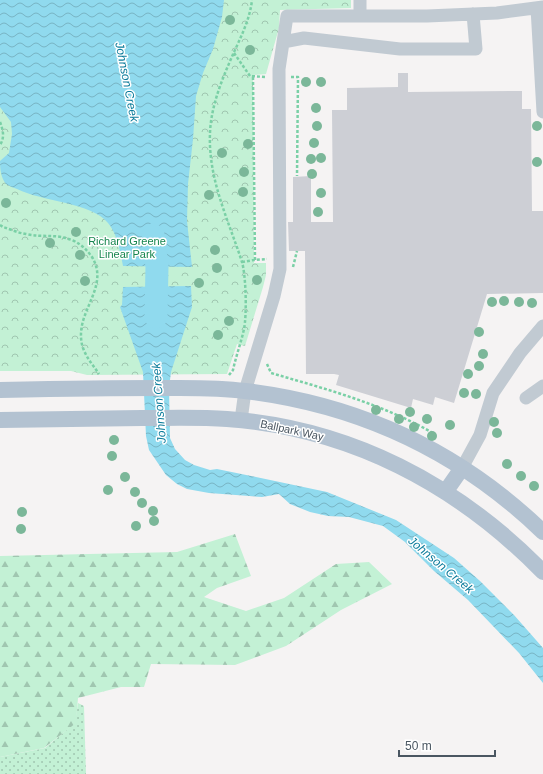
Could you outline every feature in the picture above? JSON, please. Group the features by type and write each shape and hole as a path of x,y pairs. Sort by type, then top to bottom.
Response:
{"main road":[{"path":"0,390 193,388 245,391 287,397 331,408 355,415 422,443 480,479 512,504 543,532"},
{"name":"Ballpark Way","path":"0,420 193,418 241,420 298,429 340,441 394,463 417,475 446,492 509,538 543,572"},
{"path":"446,492 462,468"}],"lane":[{"path":"360,0 360,16"},
{"path":"241,420 245,391 274,296 280,269 279,69 287,16 427,16 497,13 540,8 543,112"},
{"path":"283,42 304,38 400,49 476,49 473,14"},
{"path":"462,468 480,435 493,393 520,353 543,326"},
{"path":"526,398 543,386"}],"path":[{"path":"227,376 233,370 244,326 245,283 242,262 223,211 214,180 210,132 218,91 247,23 252,0"},
{"path":"253,77 255,260"},
{"path":"0,122 3,131 2,142 0,145"},
{"path":"0,225 26,234 56,235 74,241 86,249 94,260 98,273 96,286 81,336 84,353 101,376"},
{"path":"291,273 297,251"},
{"path":"242,262 267,260"},
{"path":"266,358 268,368 271,373 356,398 410,420 436,435"}],"green space":[{"name":"Richard Greene Linear Park","path":"0,0 351,0 351,8 280,10 279,28 266,74 253,75 254,263 266,263 266,275 245,346 237,344 227,374 87,375 71,371 0,371"},
{"path":"235,534 251,576 217,588 204,597 246,611 284,598 336,564 369,562 392,584 341,610 286,646 235,665 151,664 144,687 121,687 78,698 76,723 44,748 0,757 0,556 177,552"},
{"path":"78,703 84,706 86,774 0,774 0,757 45,748 75,723"}],"water":[{"path":"0,0 224,0 222,17 213,49 203,73 196,96 188,184 187,221 192,267 123,266 114,233 108,223 100,216 79,206 40,197 6,184 1,173 0,161 9,153 12,134 11,122 0,107"},
{"path":"191,286 192,307 171,372 169,388 170,438 175,449 185,460 194,465 210,470 217,469 327,492 396,520 454,558 480,581 514,615 543,648 543,683 519,653 468,600 434,571 405,542 383,526 349,517 328,516 310,512 290,504 279,494 262,497 209,493 187,489 177,484 166,475 149,450 146,436 143,372 120,307 122,305 123,287"}],"building":[{"path":"398,73 408,73 408,92 522,91 522,109 531,109 532,211 543,211 543,293 487,294 454,403 435,397 433,405 413,399 411,408 336,385 339,375 306,374 305,251 289,251 288,222 293,222 293,177 311,176 311,222 333,222 332,110 347,110 347,88 398,87"}],"waterway":[{"name":"Johnson Creek","path":"153,235 157,266 156,317"}]}
